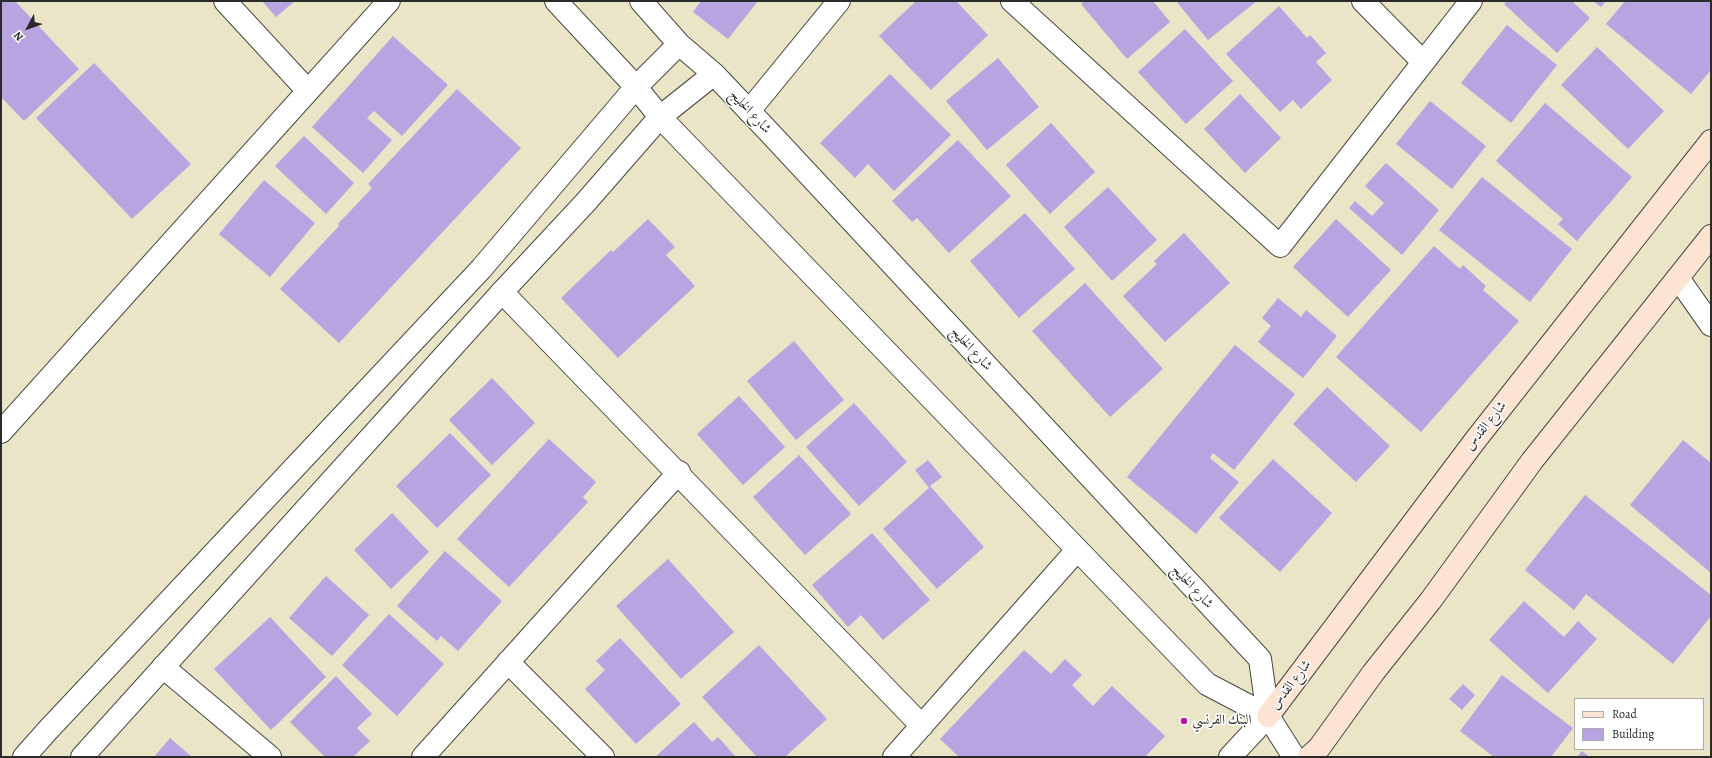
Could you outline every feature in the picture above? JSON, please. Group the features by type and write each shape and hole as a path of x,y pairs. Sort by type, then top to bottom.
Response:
{"main road":[{"name":"شارع القدس","path":"1268,716 1477,438 1711,141"},
{"path":"1309,757 1319,748 1373,673 1431,600 1532,461 1711,236"}],"street":[{"path":"224,1 308,91"},
{"path":"1,432 389,1"},
{"path":"556,1 636,87 660,117 1207,684 1268,716 1294,757"},
{"name":"شارع الخليج","path":"641,1 679,44 714,74 749,111 1260,659 1268,716"},
{"path":"749,111 839,1"},
{"path":"1012,1 1280,246 1471,1"},
{"path":"1363,1 1423,62"},
{"path":"24,757 481,269 636,87 679,44"},
{"path":"82,757 502,292 585,203 660,117 714,74"},
{"path":"1678,278 1711,325"},
{"path":"502,292 679,472 922,726"},
{"path":"423,757 679,472"},
{"path":"894,757 1077,550"},
{"path":"508,662 603,757"},
{"path":"163,667 270,757"},
{"path":"1230,757 1268,716"}],"building":[{"path":"1,1 15,1 79,69 24,121 1,97"},
{"path":"262,1 295,1 276,17"},
{"path":"701,1 758,1 728,39 693,12"},
{"path":"916,1 956,1 988,35 931,90 879,36"},
{"path":"1084,1 1153,1 1170,22 1127,59 1081,4"},
{"path":"1176,1 1257,1 1208,40"},
{"path":"1507,1 1572,1 1590,18 1557,53 1504,4"},
{"path":"1593,1 1606,1 1601,7"},
{"path":"1625,1 1711,1 1711,70 1691,94 1606,24"},
{"path":"1279,6 1307,38 1310,35 1326,53 1316,62 1332,80 1301,109 1293,100 1280,112 1226,54"},
{"path":"1507,25 1557,65 1511,123 1461,83"},
{"path":"1185,29 1233,81 1186,124 1138,72"},
{"path":"393,36 448,85 402,136 374,111 367,118 392,140 363,173 312,127"},
{"path":"1597,47 1664,111 1628,149 1561,85"},
{"path":"998,58 1039,107 987,150 946,101"},
{"path":"94,63 191,164 132,219 36,118"},
{"path":"890,74 951,135 894,191 868,164 855,178 820,143"},
{"path":"457,89 521,148 339,343 280,289 372,188 368,184"},
{"path":"1240,94 1281,138 1245,173 1204,129"},
{"path":"1430,101 1486,146 1452,189 1396,144"},
{"path":"1545,103 1632,177 1577,241 1558,224 1563,219 1496,161"},
{"path":"1051,123 1095,172 1050,214 1006,165"},
{"path":"304,136 354,183 326,214 275,166"},
{"path":"958,140 1011,196 949,253 917,218 912,222 892,201"},
{"path":"1386,163 1439,210 1402,255 1349,208 1355,201 1372,216 1384,203 1365,186"},
{"path":"1482,177 1572,249 1530,302 1439,230"},
{"path":"264,180 315,223 270,277 219,234"},
{"path":"1108,187 1157,240 1112,281 1064,227"},
{"path":"1025,213 1075,269 1019,318 970,261"},
{"path":"648,219 675,247 666,255 695,286 618,358 561,298 611,250 613,252"},
{"path":"1336,219 1391,270 1348,317 1293,267"},
{"path":"1184,233 1230,283 1165,342 1123,296 1157,264 1154,261"},
{"path":"1434,246 1460,269 1463,265 1486,286 1483,290 1519,321 1421,432 1336,357"},
{"path":"1085,283 1163,369 1110,417 1032,331"},
{"path":"1278,298 1301,317 1306,310 1337,336 1303,378 1258,342 1271,326 1262,318"},
{"path":"794,341 844,400 796,440 747,381"},
{"path":"1235,345 1295,394 1234,470 1213,453 1210,458 1239,482 1196,534 1127,477"},
{"path":"492,378 535,423 492,465 449,420"},
{"path":"1327,387 1390,446 1356,482 1293,424"},
{"path":"739,396 785,447 743,485 697,434"},
{"path":"854,403 907,462 859,506 806,447"},
{"path":"450,433 491,475 437,528 396,486"},
{"path":"549,439 596,482 583,497 588,502 509,587 457,539"},
{"path":"1683,440 1711,463 1711,573 1630,505"},
{"path":"799,455 851,514 805,555 753,497"},
{"path":"1273,459 1332,513 1280,572 1219,518"},
{"path":"928,460 942,477 930,486 984,547 937,589 883,529 929,488 915,470"},
{"path":"1585,495 1711,595 1711,616 1673,664 1586,594 1574,610 1525,570"},
{"path":"392,513 429,552 391,589 354,550"},
{"path":"872,533 930,600 883,640 861,615 848,627 812,585"},
{"path":"445,551 502,601 458,651 441,636 437,641 397,606"},
{"path":"668,559 734,632 681,679 616,606"},
{"path":"326,576 369,615 332,656 289,618"},
{"path":"1524,601 1564,637 1578,621 1597,639 1548,693 1489,640"},
{"path":"389,614 444,664 397,716 342,665"},
{"path":"270,617 326,677 271,730 214,669"},
{"path":"620,638 681,704 636,744 585,689 605,670 596,661"},
{"path":"759,645 827,719 785,757 757,757 702,697"},
{"path":"1024,650 1051,674 1065,659 1082,675 1072,685 1093,706 1112,686 1165,736 1145,757 959,757 940,739"},
{"path":"1502,675 1573,728 1551,757 1494,757 1460,731"},
{"path":"336,676 372,714 357,728 370,741 353,757 325,757 290,722"},
{"path":"1463,684 1475,695 1462,710 1449,699"},
{"path":"694,722 712,742 718,737 736,757 655,757"},
{"path":"170,738 192,757 154,757"},
{"path":"1582,751 1590,757 1577,757"}],"place":[{"name":"البنك الفرنسي","path":"1184,721"}]}
